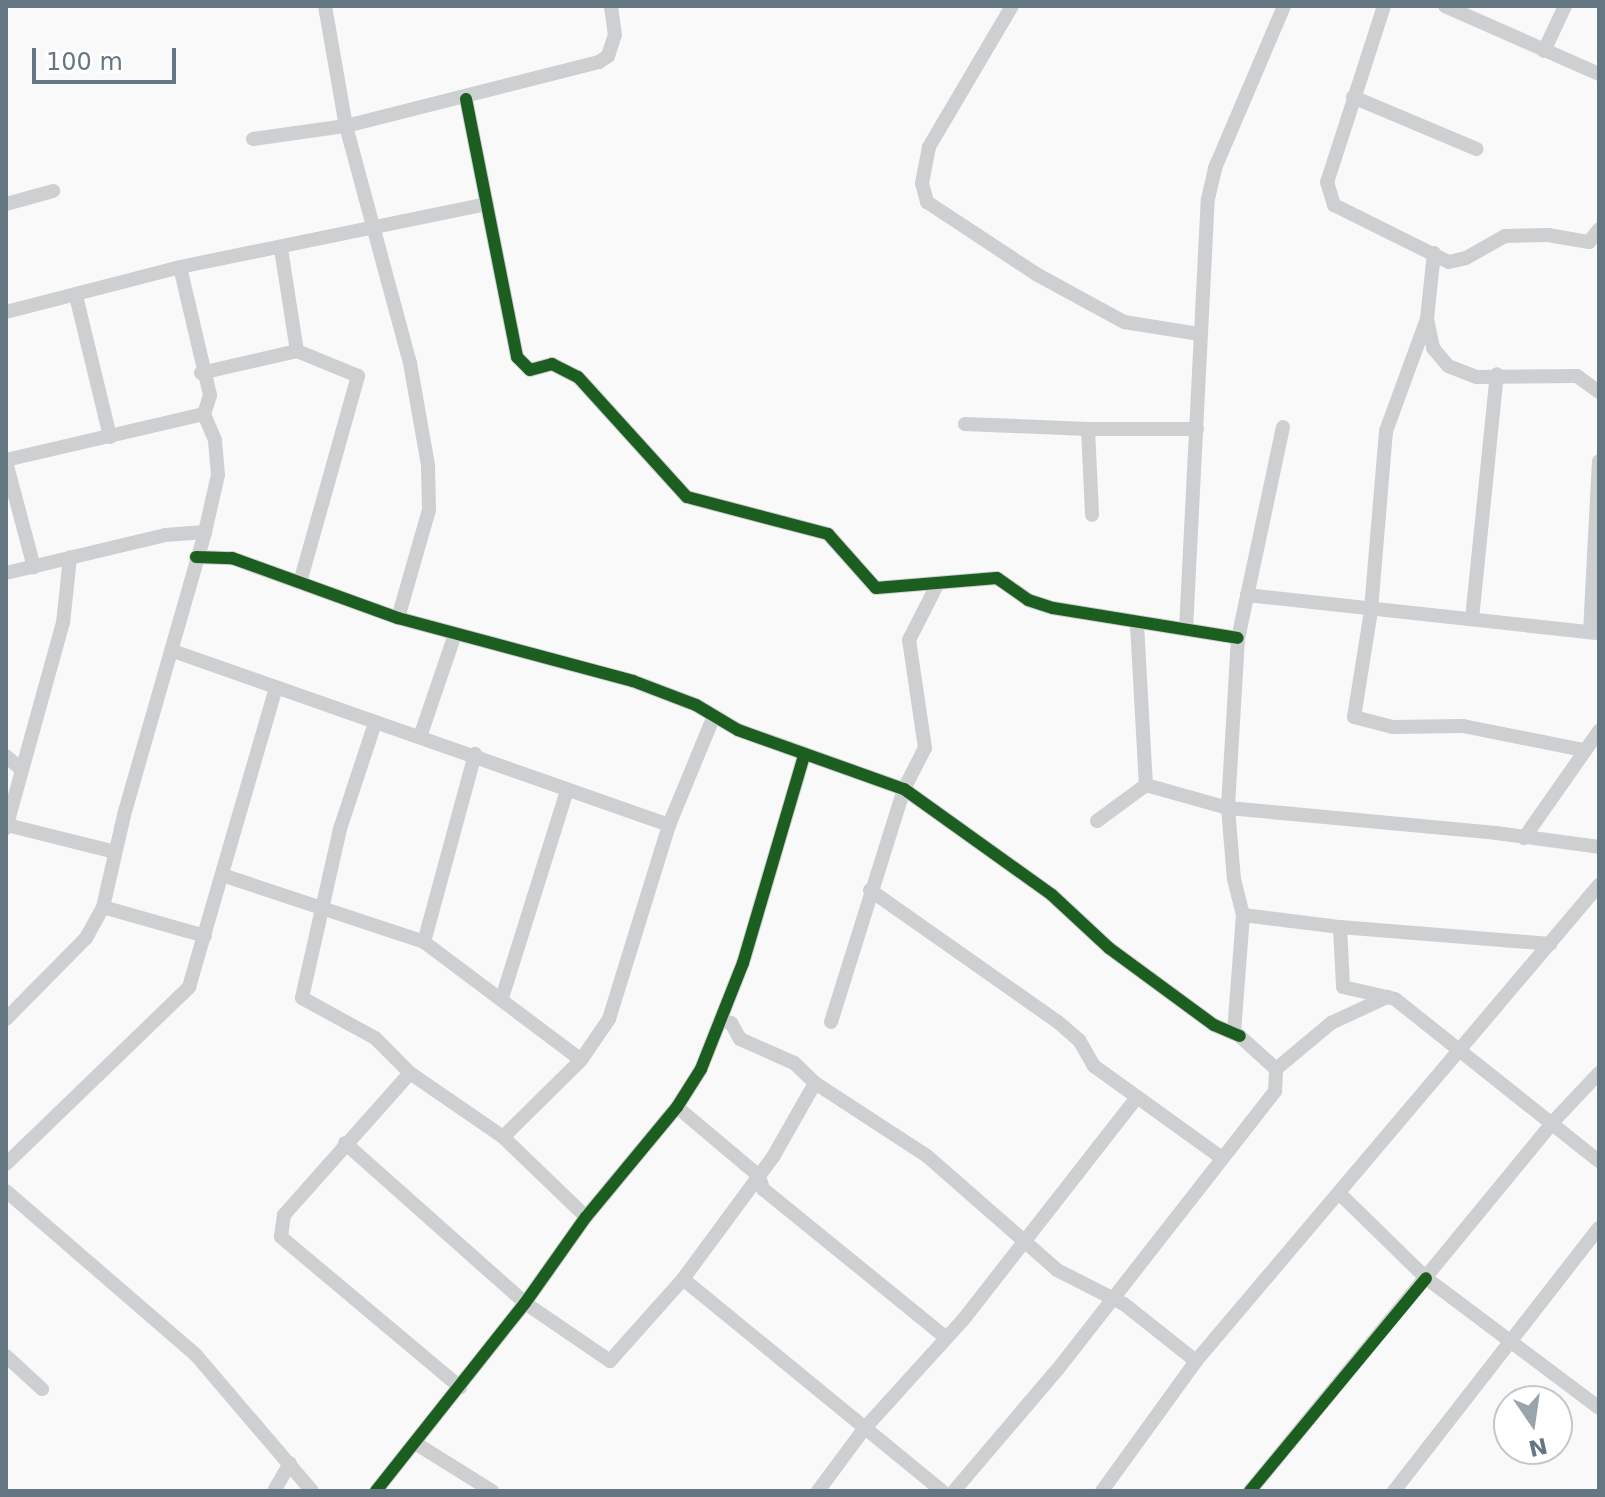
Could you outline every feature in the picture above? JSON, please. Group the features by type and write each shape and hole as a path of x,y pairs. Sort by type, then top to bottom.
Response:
{"street":[{"path":"325,6 346,126 410,363 431,491 398,618"},
{"path":"253,139 346,126 466,99 599,62 613,47 611,6"},
{"path":"1012,6 929,147 922,183 927,202 1036,274 1124,322 1200,334"},
{"path":"1186,629 1200,334 1215,168 1284,6"},
{"path":"1384,6 1327,182 1330,200 1457,262 1505,236 1548,235 1589,242 1599,232"},
{"path":"1445,6 1462,9 1544,51 1599,74"},
{"path":"1544,51 1565,6"},
{"path":"1353,97 1477,149"},
{"path":"466,99 522,365 530,370 552,364 578,377 687,497 828,534 872,587 936,587 997,578 1039,605 1137,625 1238,638"},
{"path":"6,204 53,191"},
{"path":"6,312 180,267 281,249 486,204"},
{"path":"281,249 297,351"},
{"path":"1434,253 1427,319 1386,431 1371,611 1356,679 1353,710 1360,721 1463,726 1583,750"},
{"path":"6,1019 86,938 103,907 115,852 205,532 218,475 215,440 204,414 210,395 201,373 180,267"},
{"path":"76,296 110,437"},
{"path":"1427,319 1433,348 1448,366 1463,375 1577,376 1599,392"},
{"path":"201,373 297,351 358,376 301,579"},
{"path":"1472,619 1497,374"},
{"path":"34,567 6,461 204,414"},
{"path":"965,424 1197,429"},
{"path":"1276,1069 1234,1031 1243,915 1228,808 1238,638 1283,427"},
{"path":"1088,429 1092,515"},
{"path":"1247,595 1371,611 1472,619 1558,632 1595,632 1599,461"},
{"path":"6,573 165,535 205,532"},
{"path":"70,557 63,623 7,826 115,852"},
{"path":"196,557 232,558 258,571 301,579 398,618 633,681 696,705 713,718 804,756 904,789 1052,895 1109,948 1214,1025 1240,1036"},
{"path":"831,1022 870,890 898,822 904,789 926,737 910,634 936,587"},
{"path":"1137,625 1146,785"},
{"path":"421,734 455,634"},
{"path":"173,651 375,723 421,734 669,825"},
{"path":"6,1164 174,1006 189,987 276,687"},
{"path":"503,1137 581,1060 609,1019 669,825 713,718"},
{"path":"375,723 340,829 302,998 375,1038 410,1073 503,1137 586,1217"},
{"path":"1524,838 1599,731"},
{"path":"424,942 475,754"},
{"path":"6,756 21,769"},
{"path":"376,1491 525,1303 586,1217 677,1107 701,1069 720,1020 804,756"},
{"path":"1146,785 1228,808 1599,847"},
{"path":"1097,821 1146,785"},
{"path":"502,998 567,790"},
{"path":"222,875 323,905 424,942 470,981 502,998 581,1060"},
{"path":"1102,1491 1196,1361 1462,1051 1599,885"},
{"path":"870,890 1058,1022 1079,1040 1094,1066 1222,1158"},
{"path":"103,907 205,936"},
{"path":"1243,915 1340,927 1550,944"},
{"path":"1340,927 1346,1015"},
{"path":"1343,987 1405,1003 1599,1161"},
{"path":"954,1491 1275,1091 1276,1069 1346,1015 1387,997"},
{"path":"720,1020 731,1023 740,1039 794,1063 815,1083 927,1156 1022,1242 1077,1283 1112,1297 1196,1361"},
{"path":"410,1073 284,1215 281,1237 460,1387"},
{"path":"1250,1491 1551,1124 1599,1073"},
{"path":"345,1143 525,1303 610,1361 683,1279 759,1176 815,1083"},
{"path":"818,1491 864,1429 944,1336 963,1320 1137,1097"},
{"path":"677,1107 759,1176 763,1189 944,1336"},
{"path":"6,1191 195,1354 312,1491"},
{"path":"1340,1194 1426,1278 1514,1340 1599,1408"},
{"path":"1394,1491 1599,1228"},
{"path":"683,1279 942,1491"},
{"path":"6,1356 42,1389"},
{"path":"415,1443 492,1491"},
{"path":"274,1491 290,1463"}],"cycle path":[{"path":"466,99 517,357 530,370 552,364 578,377 687,497 828,534 876,588 997,578 1028,600 1053,608 1238,638"},
{"path":"196,557 232,558 398,618 633,681 696,705 738,730 904,789 1052,895 1109,948 1214,1025 1240,1036"},
{"path":"376,1491 525,1303 586,1217 677,1107 701,1069 743,963 804,756"},
{"path":"1250,1491 1426,1278"}]}
